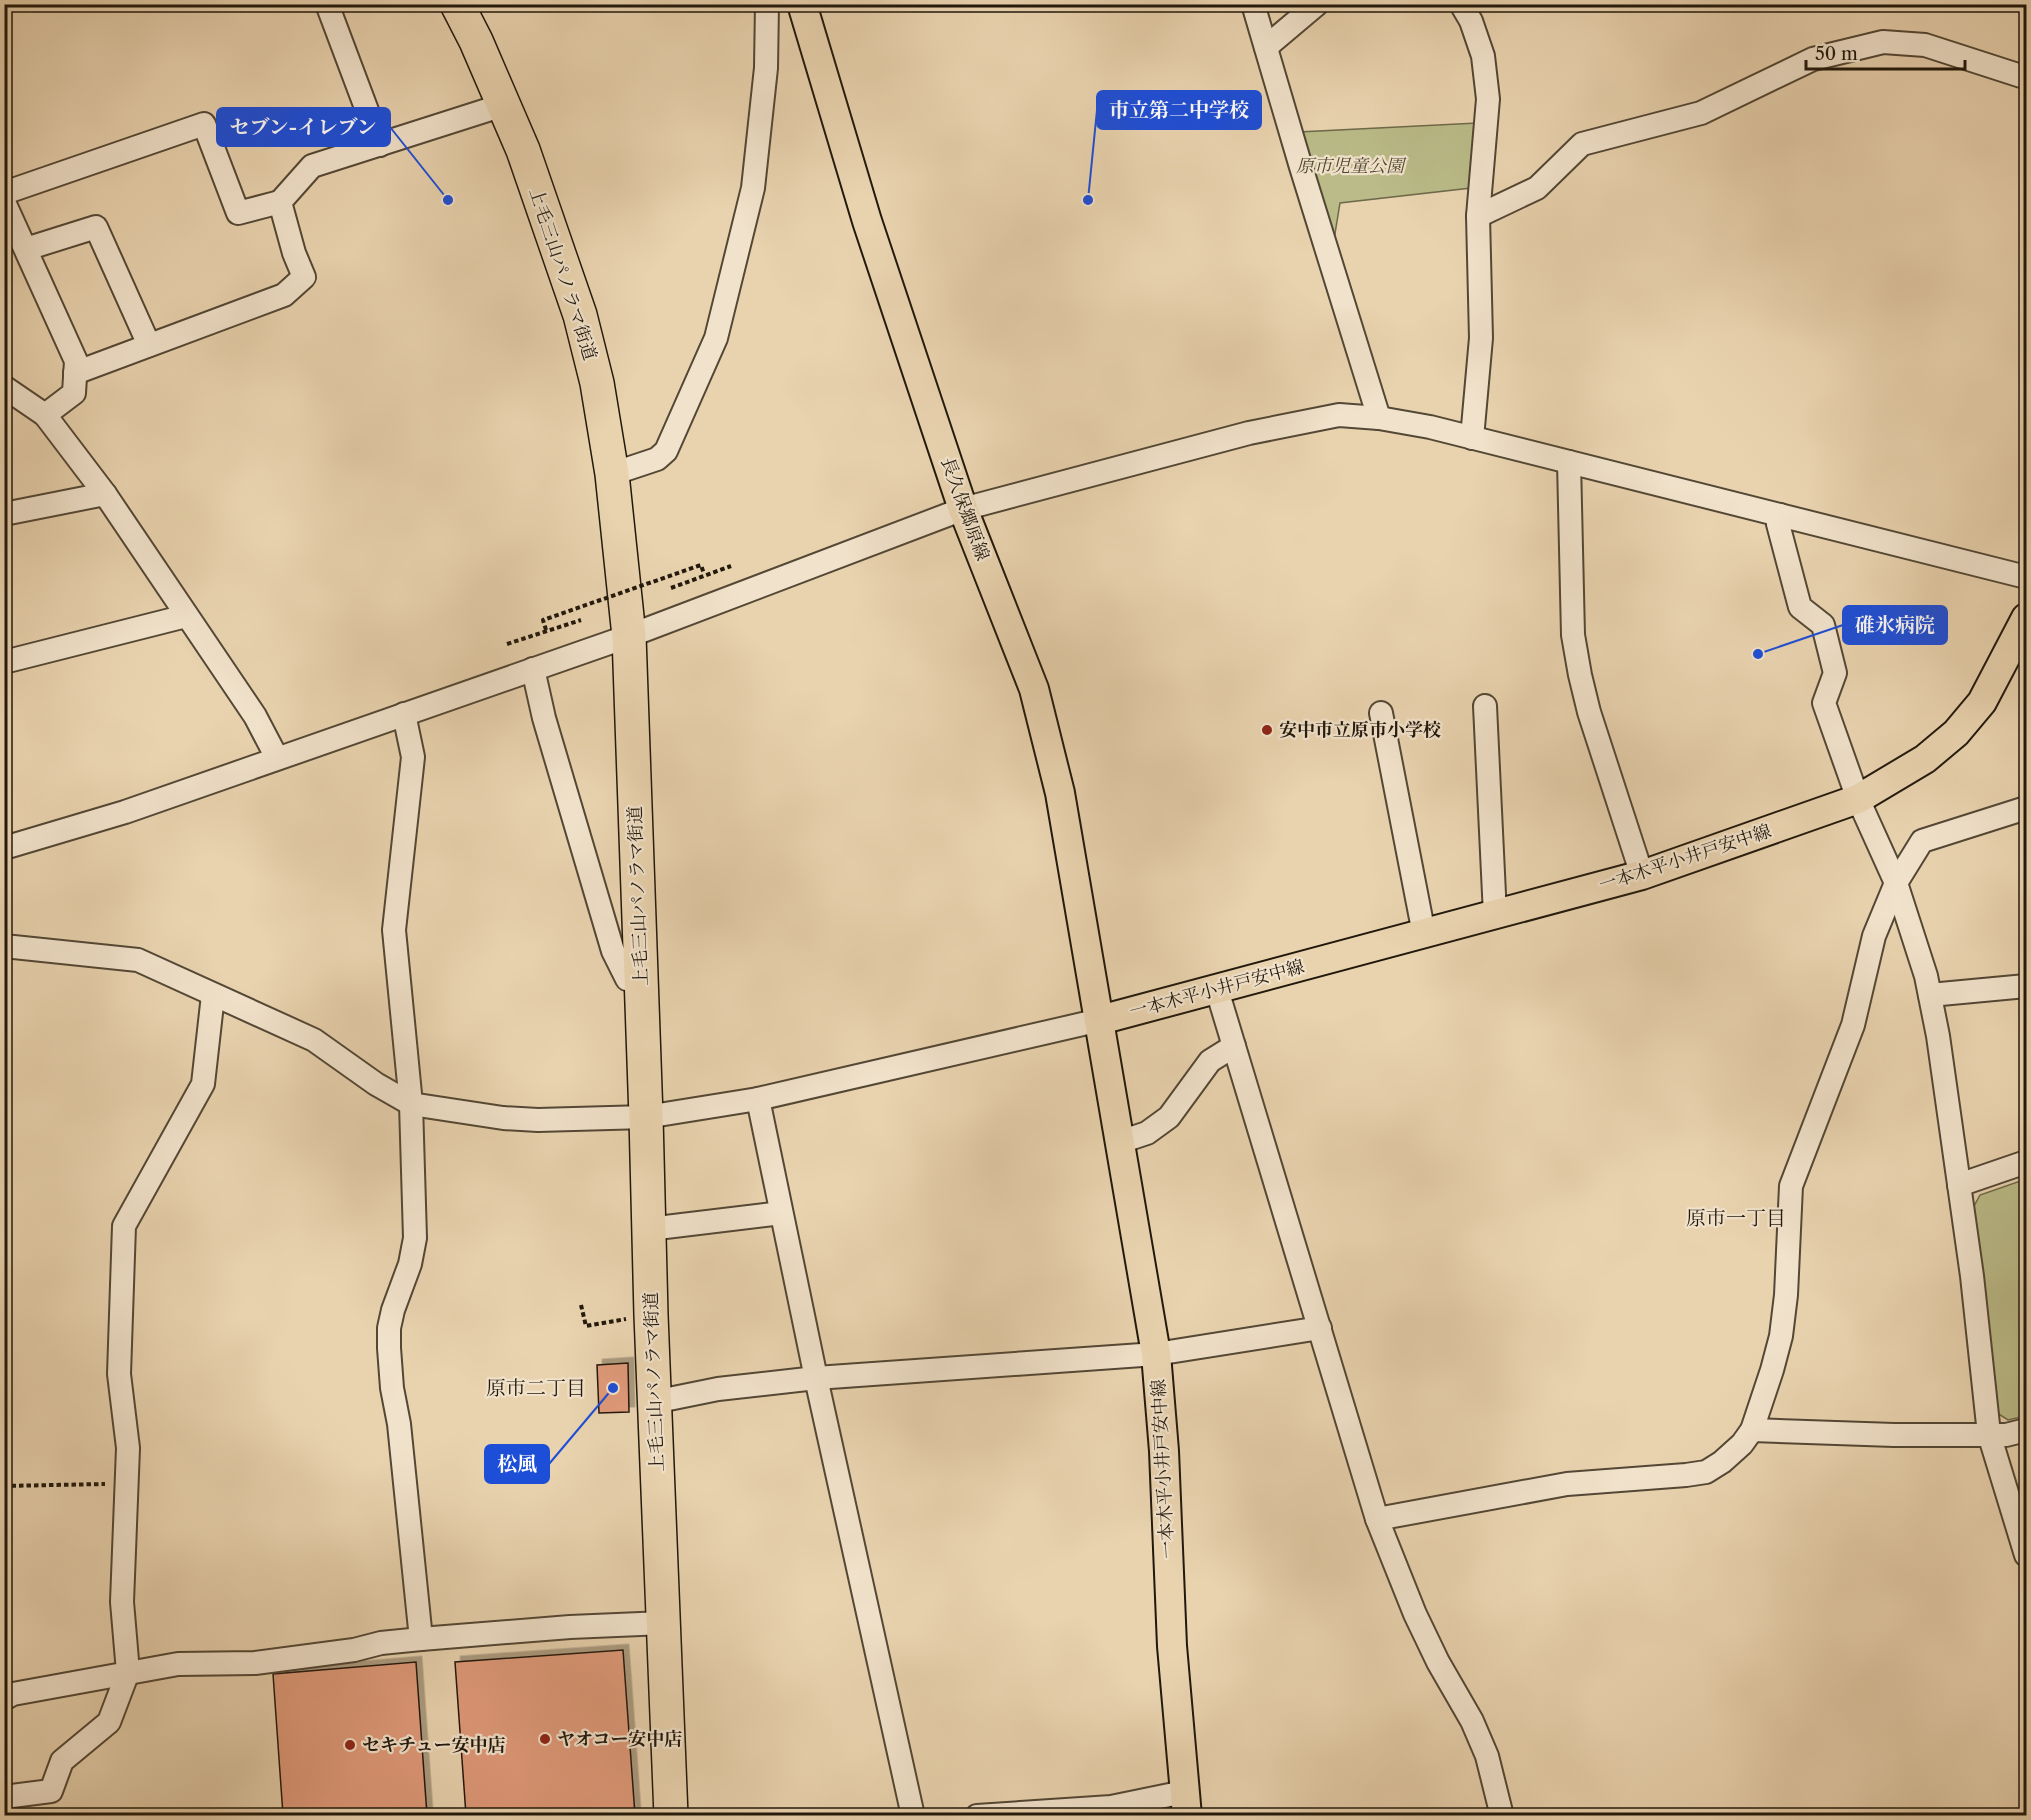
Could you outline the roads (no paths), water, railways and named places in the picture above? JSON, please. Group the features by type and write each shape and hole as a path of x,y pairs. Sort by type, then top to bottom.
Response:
{"highway":[{"name":"上毛三山パノラマ街道","path":"457,4 476,41 523,150 580,315 597,383 612,474 629,636 670,1815"}],"main road":[{"name":"長久保郷原線","path":"802,4 867,221 963,509 1034,690 1060,793 1100,1020"},
{"name":"一本木平小井戸安中線","path":"1185,1804 1172,1646 1164,1451 1156,1354 1100,1020 1642,875 1857,799 1893,780 1925,759 1956,733 1982,702 2026,618"}],"street":[{"path":"327,4 380,145"},
{"path":"612,474 657,459 666,451 716,338 753,188 766,68 767,4"},
{"path":"1253,4 1378,418"},
{"path":"1266,47 1317,4"},
{"path":"1461,4 1471,21 1483,56 1488,99 1478,216 1481,338 1472,438"},
{"path":"1478,216 1538,188 1582,144 1701,113 1813,59 1883,42 1925,45 2021,76 2026,75"},
{"path":"4,193 204,124 238,213 280,201 312,166 503,105"},
{"path":"75,373 284,295 304,277 294,253 280,201"},
{"path":"7,216 26,249 76,361 74,393 45,416"},
{"path":"26,249 96,227 149,345"},
{"path":"4,387 45,416 105,494 255,716 277,758"},
{"path":"4,848 124,812 629,636 963,509 1249,433 1339,415 1378,418 1430,427 2026,577"},
{"path":"1569,462 1573,635 1589,712 1642,875"},
{"path":"4,514 105,494"},
{"path":"1780,515 1778,524 1800,607 1823,625 1835,673 1824,703 1857,799 1896,883 1926,976 1938,1036 1972,1276 1989,1434 2026,1555"},
{"path":"4,662 186,616"},
{"path":"533,669 547,729 613,951 627,979 641,977"},
{"path":"1485,706 1495,915"},
{"path":"1381,713 1424,934"},
{"path":"404,714 413,757 394,930 411,1104 415,1238 410,1264 393,1310 389,1328 389,1348 421,1639"},
{"path":"1377,1519 1567,1484 1706,1472 1722,1462 1742,1444 1752,1430 1781,1336 1786,1295 1791,1186 1853,1025 1874,936 1896,883 1922,841 2026,808"},
{"path":"4,946 138,960 314,1040 376,1084 411,1104 502,1118 538,1120 646,1117 758,1099 1100,1020"},
{"path":"1930,995 2026,986"},
{"path":"1217,990 1377,1519 1415,1614 1483,1747 1502,1815"},
{"path":"4,1797 51,1791 62,1761 109,1722 128,1672 122,1602 128,1448 119,1374 124,1227 203,1084 213,995"},
{"path":"1120,1142 1148,1133 1169,1117 1210,1061 1234,1047"},
{"path":"758,1099 816,1378 913,1815"},
{"path":"1959,1185 2026,1162"},
{"path":"649,1229 781,1213"},
{"path":"654,1402 718,1389 816,1378 1156,1354 1320,1328"},
{"path":"1752,1430 1894,1435 2006,1435 2026,1430"},
{"path":"4,1699 13,1694 178,1664 255,1663 421,1639 570,1627 664,1623"},
{"path":"977,1815 1185,1804"}],"place":[{"name":"セブン-イレブン","path":"448,200"},
{"name":"市立第二中学校","path":"1088,200"},
{"name":"碓氷病院","path":"1758,654"},
{"name":"安中市立原市小学校","path":"1267,730"},
{"name":"松風","path":"613,1388"},
{"name":"ヤオコー安中店","path":"545,1739"},
{"name":"セキチュー安中店","path":"350,1745"}],"district":[{"name":"原市一丁目","path":"1736,1218"},
{"name":"原市二丁目","path":"536,1388"}],"park label":[{"name":"原市児童公園","path":"1350,166"}]}
